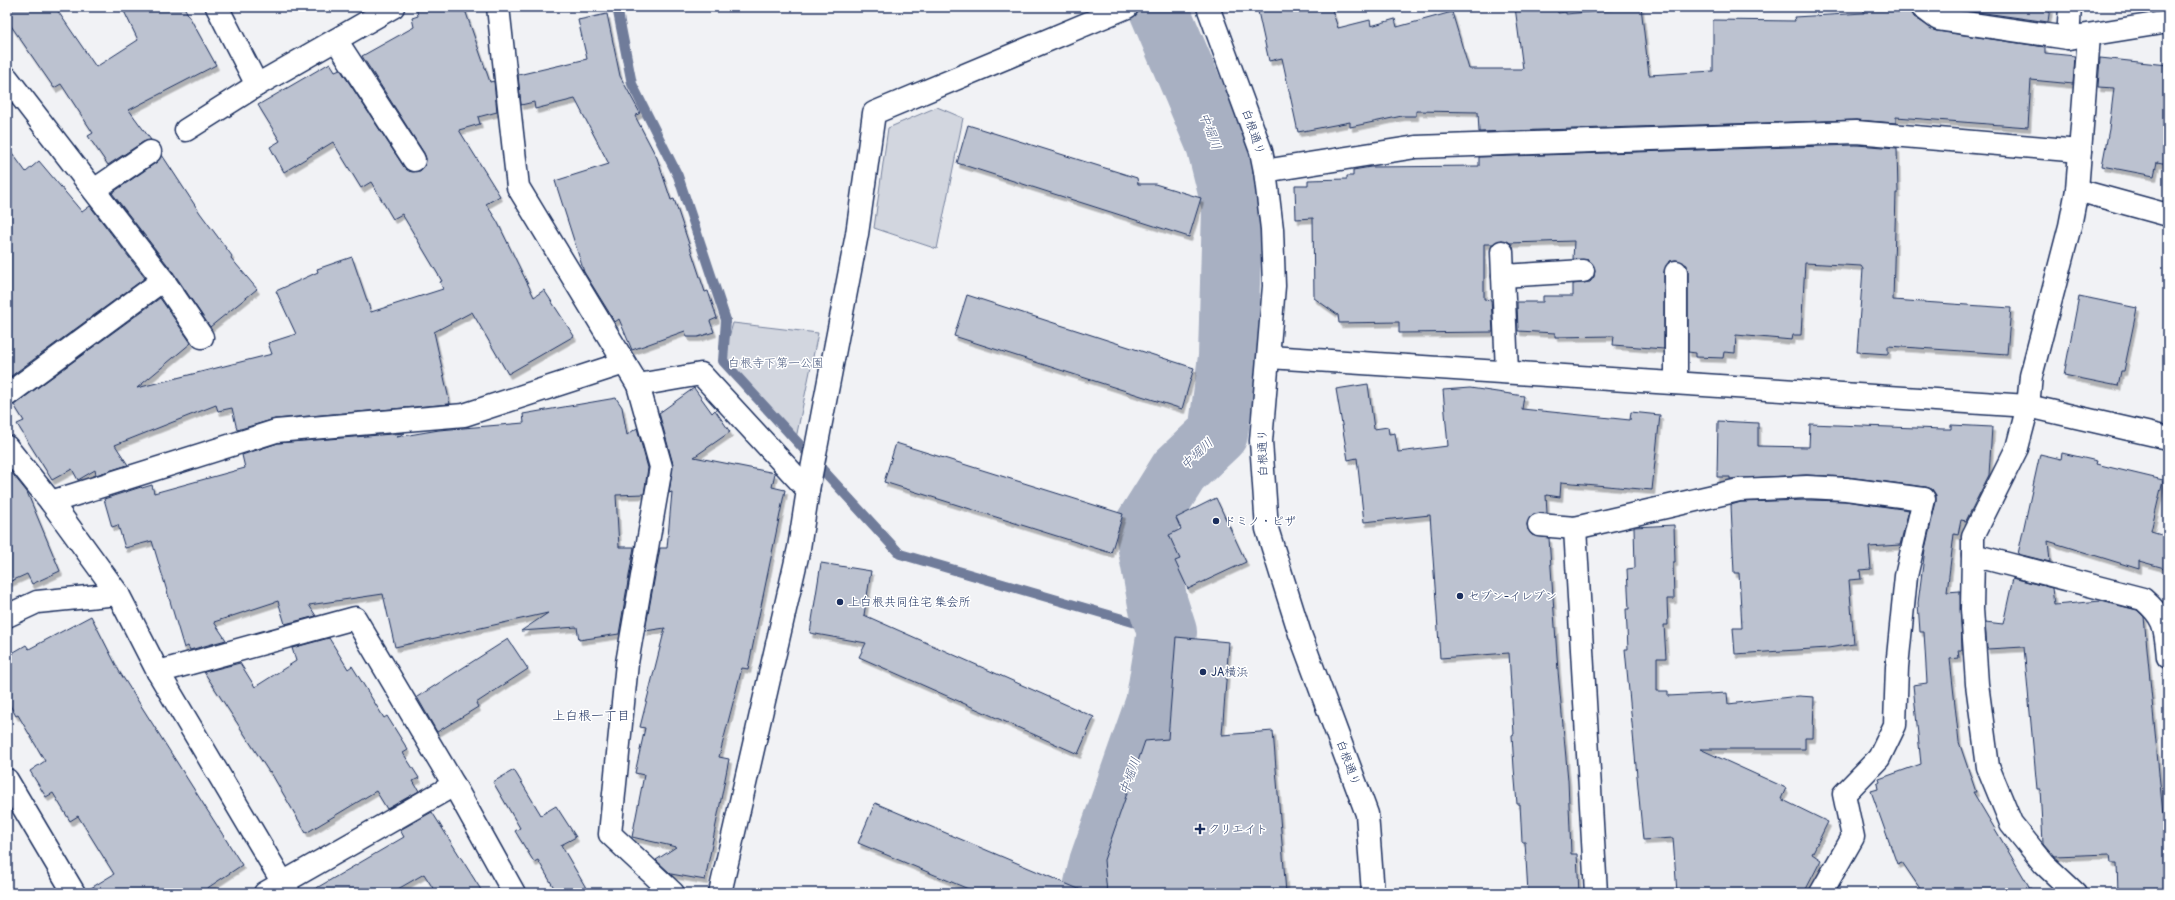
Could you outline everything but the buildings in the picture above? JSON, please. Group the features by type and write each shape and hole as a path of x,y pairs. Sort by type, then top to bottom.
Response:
{"street":[{"path":"217,7 257,84"},
{"path":"186,130 257,84 393,7"},
{"path":"498,7 518,187 638,385 661,467 627,663 610,834 673,893"},
{"path":"720,893 799,548 808,490 857,234 874,114 1127,7"},
{"name":"白根通り","path":"1208,7 1261,151 1272,229 1274,286 1261,441 1266,529 1300,634 1367,814 1373,893"},
{"path":"1922,7 1938,18 2068,38 2089,36 2168,22"},
{"path":"2068,38 2070,7"},
{"path":"2075,893 2044,864 2011,823 1988,767 1977,684 1972,609 1974,536 2017,448 2028,406 2031,376 2070,226 2077,190 2089,36"},
{"path":"336,40 414,160"},
{"path":"7,78 162,280 202,337"},
{"path":"1265,171 1416,147 1856,132 2080,151"},
{"path":"94,190 150,152"},
{"path":"2077,190 2168,215"},
{"path":"1502,252 1507,372"},
{"path":"1503,276 1584,271"},
{"path":"1676,272 1676,383"},
{"path":"7,395 162,280"},
{"path":"1269,357 2028,406 2168,438"},
{"path":"51,502 276,431 464,415 624,363"},
{"path":"638,385 701,374 808,490"},
{"path":"10,456 51,502 118,594 158,672 279,889 454,785"},
{"path":"1539,525 1574,528 1739,490 1808,487 1846,489 1924,499 1906,576 1897,667 1895,725 1879,758 1844,794 1853,837 1821,893"},
{"path":"1574,528 1596,893"},
{"path":"1973,555 2143,599 2157,611 2165,627 2168,657"},
{"path":"7,616 37,602 118,594"},
{"path":"158,672 355,618 454,785 514,893"},
{"path":"7,780 74,893"}],"green space":[{"path":"937,107 963,118 937,249 874,228 888,128"},
{"name":"白根寺下第一公園","path":"733,323 818,333 796,438 724,355"}],"waterway":[{"path":"617,7 632,84 678,176 726,320 723,361 900,554 1167,632"},
{"name":"中堀川","path":"1092,893 1099,863 1155,704 1167,632 1158,604 1144,527 1179,471 1218,434 1228,357 1232,208 1216,144 1158,7"}],"place":[{"name":"ドミノ・ピザ","path":"1216,521"},
{"name":"セブン-イレブン","path":"1460,596"},
{"name":"上白根共同住宅 集会所","path":"840,602"},
{"name":"JA横浜","path":"1203,672"},
{"name":"クリエイト","path":"1200,829"}],"district":[{"name":"上白根一丁目","path":"591,716"}]}
